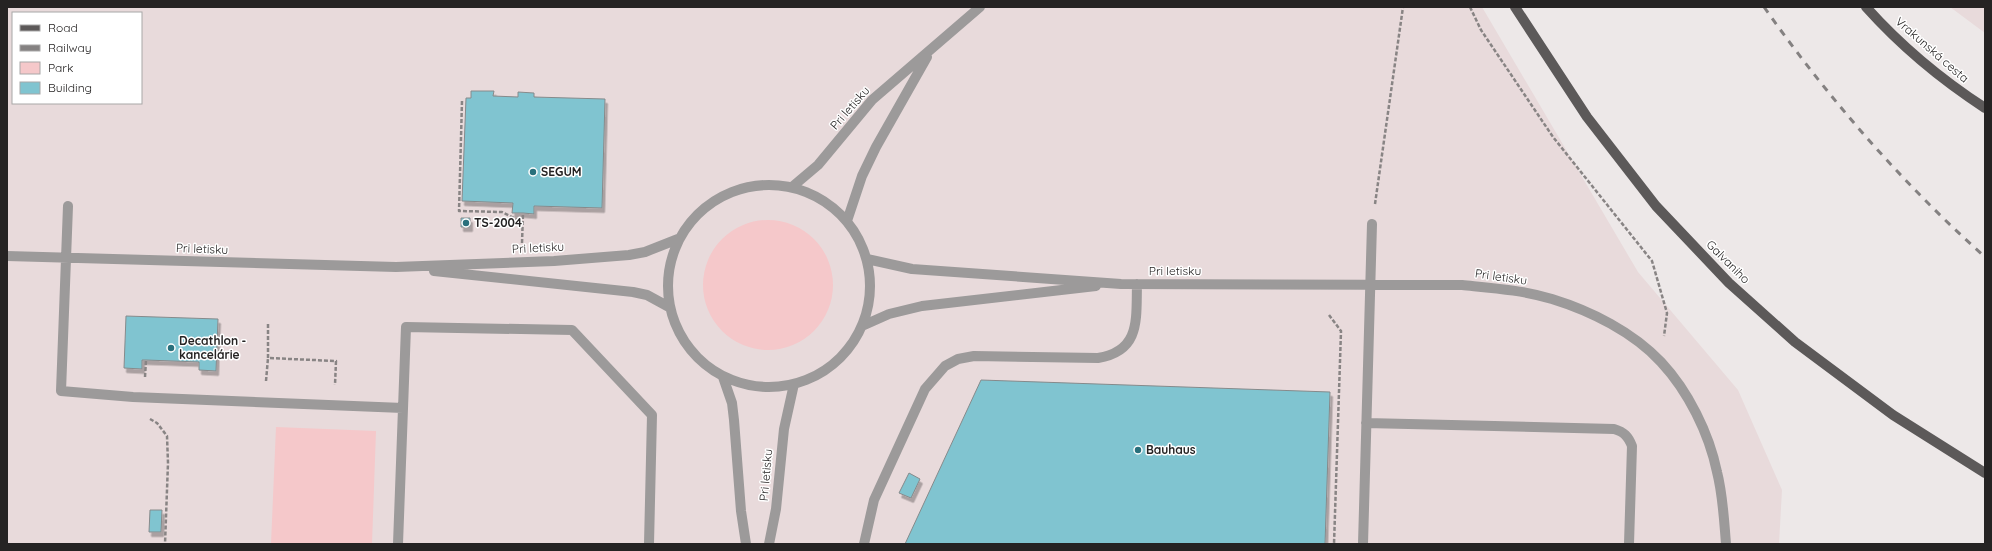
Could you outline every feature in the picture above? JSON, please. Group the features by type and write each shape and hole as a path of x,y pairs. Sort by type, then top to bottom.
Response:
{"main road":[{"name":"Galvaniho","path":"1515,7 1587,117 1647,195 1729,283 1795,342 1856,388 1893,415 1985,474"},
{"name":"Vrakunská cesta","path":"1866,7 1880,23 1931,68 1963,94 1985,108"}],"street":[{"name":"Pri letisku","path":"792,187 818,165 872,100 980,7"},
{"name":"Pri letisku","path":"847,221 862,176 876,147 930,50"},
{"path":"776,184 792,187 822,200 847,221 861,243 867,259 870,293 868,310 862,326 850,347 834,364 808,380 776,387 758,387 723,377 694,355 683,340 669,307 668,272 678,239 698,212 726,194 742,188 776,184"},
{"path":"68,206 61,391 145,397 403,408"},
{"path":"1363,544 1372,224"},
{"name":"Pri letisku","path":"7,256 396,267 554,261 629,255 645,252 678,239"},
{"name":"Pri letisku","path":"867,259 912,268 1121,284 1462,285 1514,291 1551,299 1589,313 1629,335 1661,362 1684,393 1703,428 1717,471 1726,544"},
{"name":"Pri letisku","path":"396,267 633,292 647,295 669,307"},
{"name":"Pri letisku","path":"862,326 889,314 922,306 1121,284"},
{"path":"864,544 874,500 879,488 915,407 925,390 940,371 958,359 974,356 1098,358 1112,356 1127,344 1132,337 1136,318 1136,284"},
{"path":"398,544 406,327 572,330 652,416 649,544"},
{"name":"Pri letisku","path":"723,377 732,403 740,511 746,544"},
{"name":"Pri letisku","path":"769,544 776,509 784,429 794,384"},
{"path":"1366,423 1614,429 1622,432 1628,437 1632,446 1629,544"}],"path":[{"path":"1372,224 1403,7"},
{"path":"1470,7 1481,30 1553,137 1652,261 1667,313 1661,362"},
{"path":"462,101 459,211 502,212 522,222"},
{"path":"522,245 523,213"},
{"path":"1328,315 1341,331 1334,544"},
{"path":"146,360 144,415 157,423 167,436 168,463 165,544"}],"shaded area":[{"path":"7,7 1482,7 1638,272 1738,390 1782,490 1779,544 7,544"},
{"path":"1950,7 1985,7 1985,33"}],"green space":[{"path":"774,220 799,227 814,239 826,254 832,272 832,298 826,316 814,331 799,343 781,349 762,350 737,343 722,331 710,316 704,298 703,279 710,254 722,239 737,227 755,221"},
{"path":"276,427 376,431 372,544 271,544"}],"building":[{"name":"SEGUM","path":"471,91 494,91 493,96 518,97 518,92 534,93 534,97 605,99 602,208 534,206 534,214 512,213 513,203 462,201 466,98 471,98"},
{"name":"TS-2004","path":"461,218 470,218 470,227 461,227"},
{"name":"Decathlon - kancelárie","path":"126,316 218,319 216,371 199,370 199,362 146,360 142,360 142,369 124,368"},
{"name":"Bauhaus","path":"981,380 1330,392 1325,544 905,544"},
{"path":"909,473 920,479 911,498 899,493"},
{"path":"150,510 162,510 161,532 149,532"}],"railway":[{"path":"1764,7 1814,74 1867,138 1924,199 1985,257"}],"place":[{"name":"SEGUM","path":"533,172"},
{"name":"TS-2004","path":"466,223"},
{"name":"Decathlon - kancelárie","path":"171,348"},
{"name":"Bauhaus","path":"1138,450"}]}
